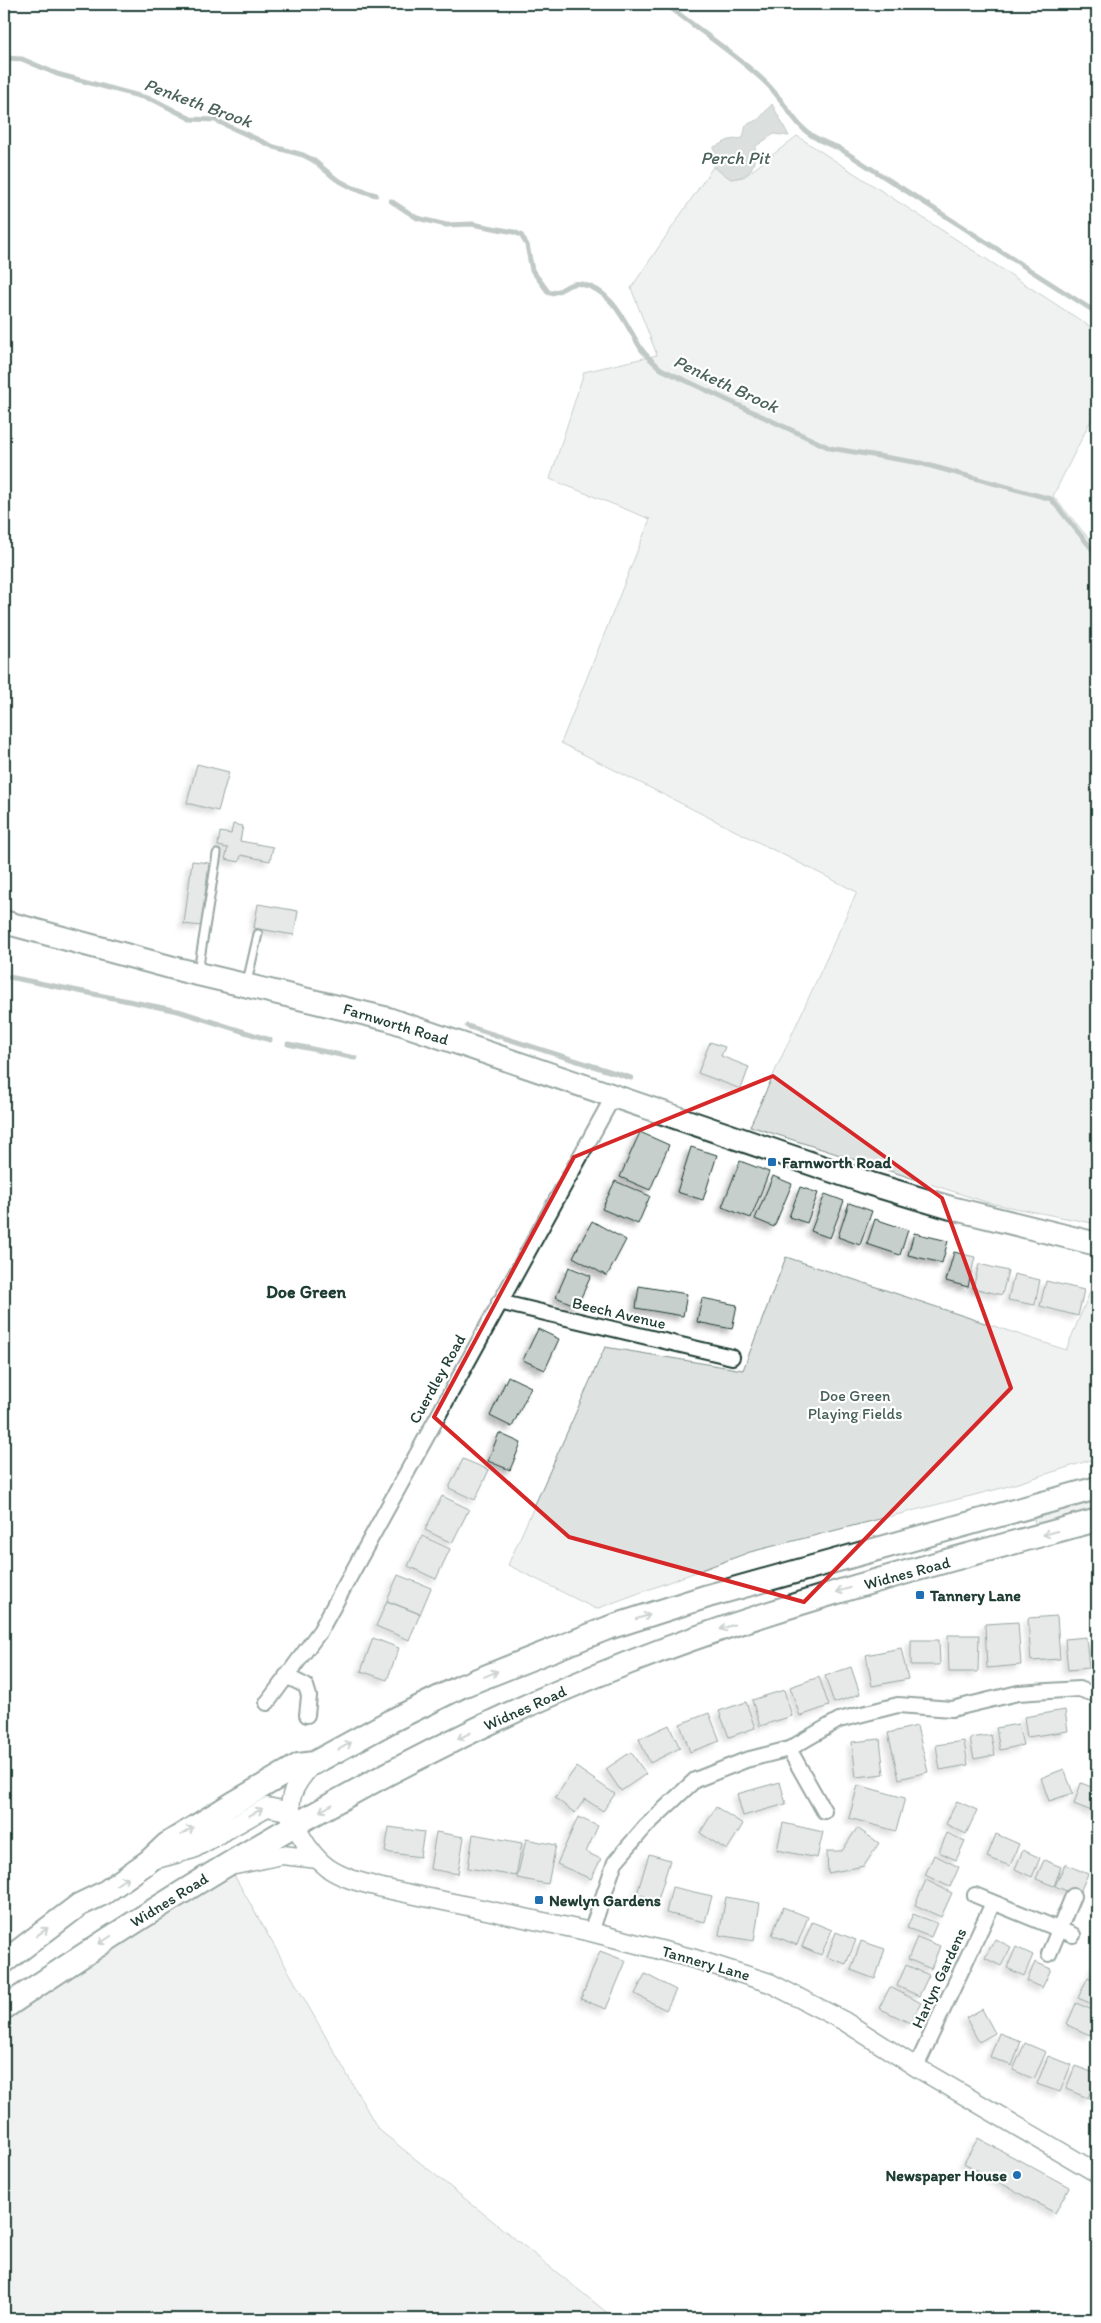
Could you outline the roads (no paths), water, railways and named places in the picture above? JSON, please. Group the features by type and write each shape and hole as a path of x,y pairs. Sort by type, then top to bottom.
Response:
{"main road":[{"name":"Farnworth Road","path":"4,922 198,973 388,1019 880,1187 951,1208 1097,1244"},
{"name":"Widnes Road","path":"4,1962 79,1906 104,1893 149,1861 167,1844 224,1809 299,1766 314,1763 391,1721 462,1686 608,1628 716,1594 1097,1488"},
{"name":"Widnes Road","path":"4,2008 115,1933 296,1824 491,1722 626,1664 773,1611 1097,1520"}],"street":[{"name":"Cuerdley Road","path":"267,1703 320,1631 614,1095"},
{"name":"Beech Avenue","path":"499,1302 732,1358"},
{"path":"286,1676 306,1686 309,1696 307,1715"},
{"path":"591,1932 615,1862 653,1820 696,1780 746,1760 789,1749 839,1720 898,1705 952,1709 1018,1693 1079,1689 1097,1695"},
{"path":"789,1749 824,1811"},
{"path":"296,1824 291,1808 292,1796 297,1784 314,1763"},
{"path":"149,1861 193,1849 267,1807 287,1811 296,1824"},
{"name":"Tannery Lane","path":"296,1824 306,1844 318,1859 342,1875 382,1888 591,1932 704,1961 770,1983 844,2021 916,2067 1097,2173"},
{"path":"216,1871 282,1855 318,1859"},
{"path":"976,1896 1073,1935"},
{"path":"1050,1954 1073,1896"},
{"name":"Harlyn Gardens","path":"916,2067 993,1903"}],"lane":[{"path":"198,973 217,854"},
{"path":"246,984 258,934"}],"water":[{"name":"Perch Pit","path":"772,104 789,136 774,134 756,146 753,165 745,175 731,179 713,167 714,147 729,140 743,138 746,125 759,119"}],"waterway":[{"path":"666,4 740,60 763,80 774,91 795,120 811,135 839,148 1097,313"},
{"name":"Penketh Brook","path":"4,58 22,59 57,74 154,100 191,119 215,120 274,147 303,155 313,160 336,179 353,188 376,195"},
{"name":"Penketh Brook","path":"391,201 417,218 446,225 472,224 521,235 527,245 532,270 549,293 557,292 572,284 581,284 602,293 618,310 642,350 661,369 830,448 920,463 1051,499 1097,555"},
{"path":"4,976 178,1011 270,1040"},
{"path":"467,1026 631,1078"},
{"path":"288,1044 355,1058"}],"place":[{"name":"Farnworth Road","path":"772,1162"},
{"name":"Tannery Lane","path":"920,1595"},
{"name":"Newlyn Gardens","path":"539,1900"},
{"name":"Newspaper House","path":"1017,2175"}],"district":[{"name":"Doe Green","path":"306,1292"}],"park label":[{"name":"Doe Green Playing Fields","path":"855,1404"}]}
